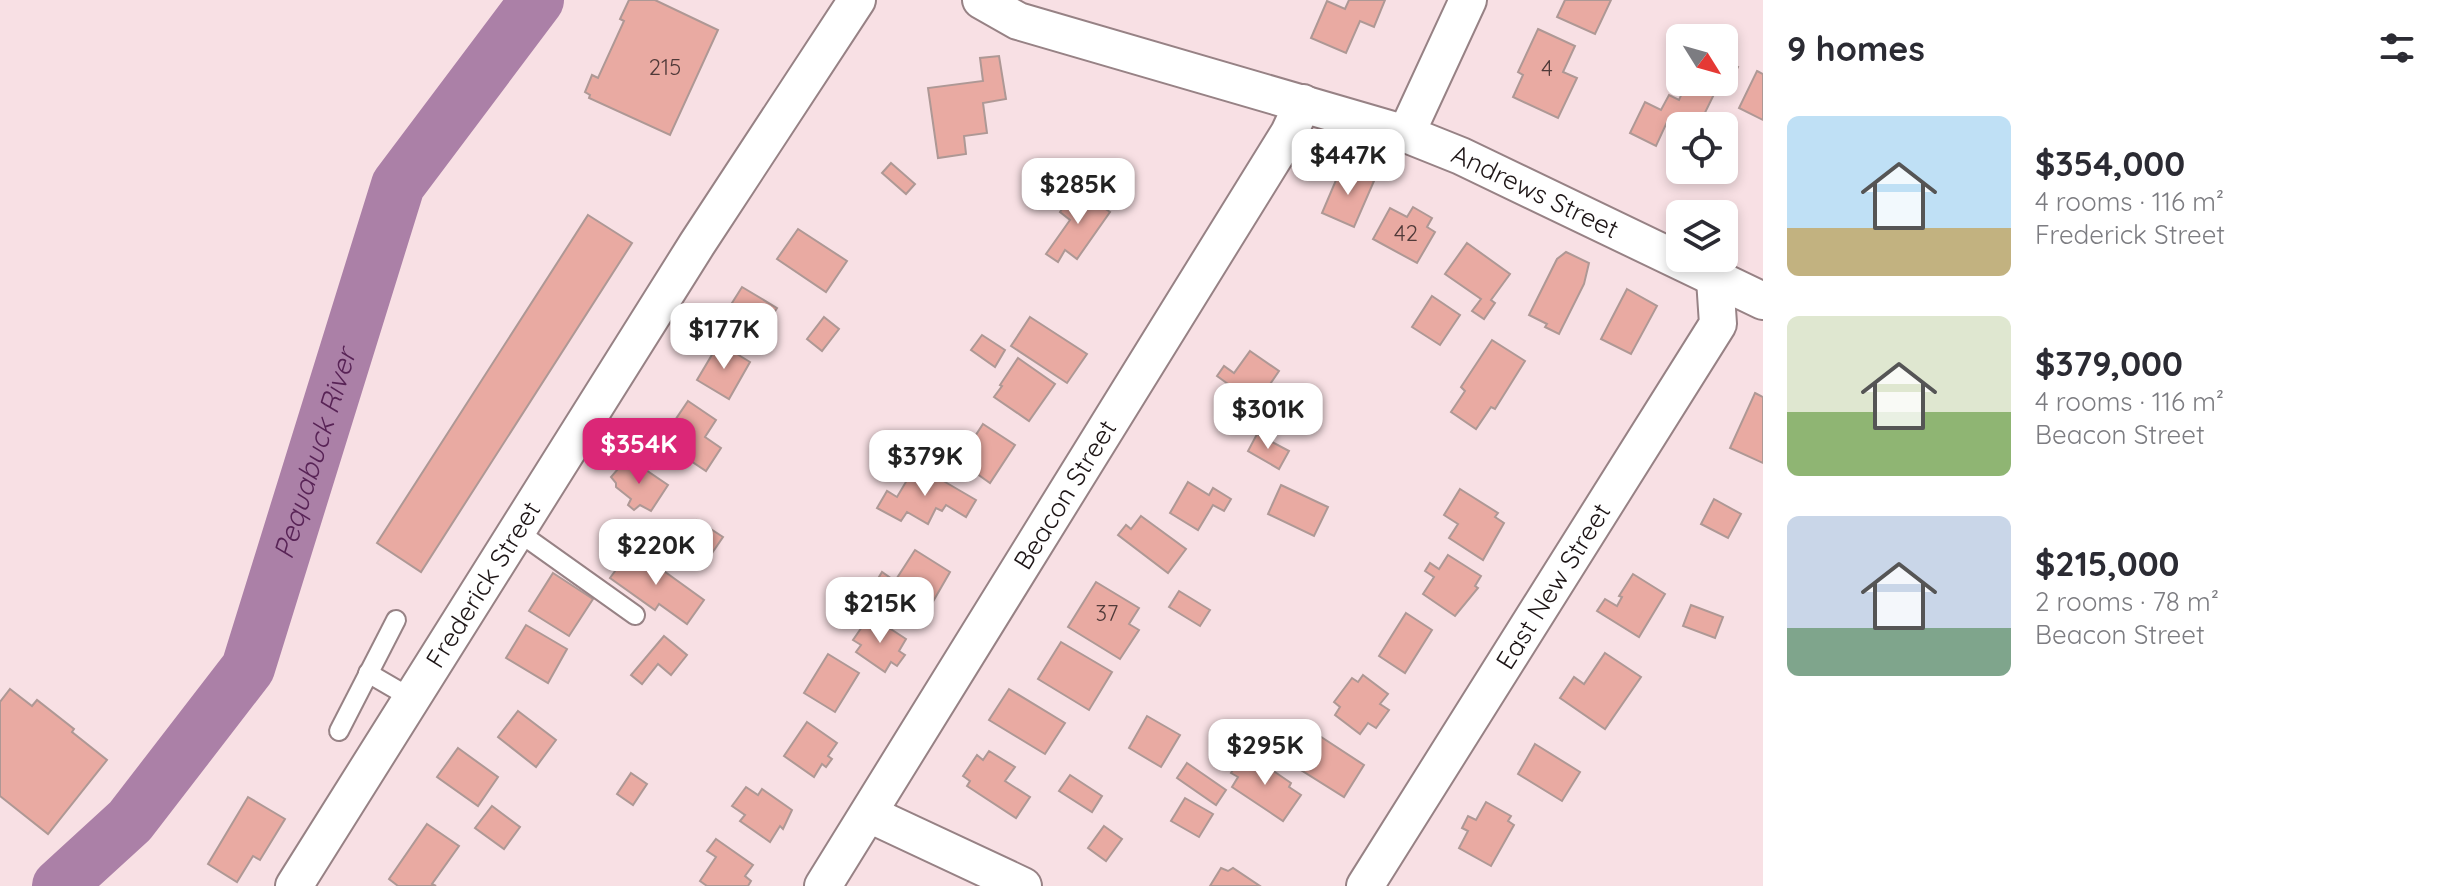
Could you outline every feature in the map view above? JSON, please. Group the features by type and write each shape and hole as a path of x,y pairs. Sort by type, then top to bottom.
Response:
{"street":[{"name":"Frederick Street","path":"294,886 697,244 857,0"},
{"name":"Andrews Street","path":"981,0 1018,21 1406,134 1461,156 1763,301"},
{"path":"1406,134 1468,0"},
{"name":"Beacon Street","path":"823,886 1289,133 1303,103"},
{"name":"East New Street","path":"1365,886 1718,324 1715,279"},
{"path":"869,814 1023,886"}],"lane":[{"path":"517,531 635,615"},
{"path":"339,731 396,620"},
{"path":"368,673 411,698"}],"building":[{"path":"629,0 655,0 718,30 670,135 589,98 590,95 585,92 592,75 598,78 624,21 620,19"},
{"path":"1349,0 1385,0 1374,27 1360,21 1346,53 1311,38 1327,1 1345,9"},
{"path":"1565,0 1611,0 1595,34 1557,17"},
{"path":"1538,29 1575,46 1563,72 1577,78 1558,118 1513,97 1523,75 1518,72"},
{"path":"999,56 1006,99 983,103 987,133 964,136 966,154 938,158 928,88 983,81 980,58"},
{"path":"1757,71 1763,74 1763,120 1739,108"},
{"path":"1668,96 1679,100 1681,96 1713,96 1705,112 1666,112 1666,124 1656,146 1630,133 1645,102 1661,110"},
{"path":"891,163 915,184 906,194 882,173"},
{"path":"1342,166 1374,181 1354,227 1322,213"},
{"path":"1076,189 1110,212 1077,259 1065,250 1058,262 1046,254 1070,220 1060,212"},
{"path":"1413,207 1432,218 1427,227 1435,232 1417,263 1373,239 1390,208 1407,217"},
{"path":"588,215 632,243 421,572 377,543"},
{"path":"798,229 847,261 826,292 777,259"},
{"path":"1467,243 1510,274 1491,300 1495,303 1484,319 1472,311 1481,299 1445,274"},
{"path":"1566,252 1589,263 1584,284 1559,334 1529,315 1557,259"},
{"path":"742,287 777,308 762,332 727,311"},
{"path":"1627,289 1657,306 1631,354 1601,339"},
{"path":"1432,296 1460,315 1440,345 1412,327"},
{"path":"824,317 839,329 822,351 807,339"},
{"path":"1030,317 1087,354 1067,383 1011,346"},
{"path":"982,335 1005,350 995,367 971,350"},
{"path":"1492,340 1525,361 1495,409 1491,407 1476,429 1451,412 1465,391 1461,387"},
{"path":"719,343 750,362 729,399 697,380"},
{"path":"1250,351 1279,371 1252,411 1223,391 1228,384 1217,376 1224,366 1234,373"},
{"path":"1018,358 1055,384 1029,421 994,397"},
{"path":"1755,393 1763,397 1763,463 1730,448"},
{"path":"688,401 716,420 705,437 721,448 706,471 661,441"},
{"path":"983,424 1015,445 990,483 959,461"},
{"path":"1257,434 1289,451 1279,469 1248,451"},
{"path":"624,462 637,464 668,485 651,511 640,505 634,510 628,505 631,499 616,487 611,477"},
{"path":"916,465 976,500 966,517 946,505 942,511 936,508 928,524 907,512 901,521 877,508 887,491 897,497"},
{"path":"1188,482 1209,495 1213,488 1231,499 1224,511 1213,505 1198,530 1170,513"},
{"path":"1281,485 1328,507 1314,536 1268,514"},
{"path":"1460,489 1498,513 1495,517 1504,523 1483,560 1449,538 1458,524 1444,515"},
{"path":"1714,499 1741,514 1728,538 1701,524"},
{"path":"1141,516 1186,549 1168,573 1118,535 1126,525 1131,529"},
{"path":"697,520 723,537 706,562 680,545"},
{"path":"632,548 704,600 687,624 659,604 655,610 610,578"},
{"path":"915,550 950,572 931,605 911,592 902,605 873,587 882,572 895,581"},
{"path":"1448,555 1481,576 1475,586 1478,588 1455,616 1423,594 1434,577 1425,571 1430,563 1439,569"},
{"path":"553,573 593,599 569,636 529,611"},
{"path":"1633,574 1665,594 1639,637 1597,611 1605,599 1617,606 1622,597 1619,596"},
{"path":"1096,582 1139,608 1129,624 1139,630 1120,659 1068,627"},
{"path":"855,586 880,601 870,617 846,603"},
{"path":"1179,591 1210,610 1200,626 1169,607"},
{"path":"1691,605 1723,617 1715,638 1683,626"},
{"path":"1406,613 1432,630 1405,673 1379,656"},
{"path":"877,620 906,639 899,651 905,655 897,666 891,662 885,672 856,652 861,645 853,640 864,624 872,629"},
{"path":"526,625 567,649 548,683 506,658"},
{"path":"664,636 687,655 671,675 658,664 642,684 631,675"},
{"path":"1061,642 1112,672 1089,710 1038,679"},
{"path":"1605,653 1641,677 1605,729 1560,698 1574,677 1584,684"},
{"path":"828,654 859,673 835,712 804,693"},
{"path":"1363,675 1388,694 1380,704 1389,710 1376,728 1368,723 1360,734 1335,715 1340,707 1334,702 1352,678 1358,682"},
{"path":"10,689 32,706 37,700 107,760 48,834 0,796 0,702"},
{"path":"1009,689 1065,723 1045,754 989,720"},
{"path":"518,711 556,740 536,767 498,737"},
{"path":"1147,716 1180,735 1161,767 1129,748"},
{"path":"807,722 837,743 828,756 832,759 826,767 822,764 814,777 784,756"},
{"path":"1309,729 1364,765 1344,797 1288,762"},
{"path":"1535,744 1580,772 1562,801 1518,774"},
{"path":"458,748 498,777 478,806 437,777"},
{"path":"989,751 1015,767 1005,781 1030,797 1016,818 967,786 970,781 963,776 977,755 983,760"},
{"path":"1243,755 1250,760 1253,757 1291,783 1289,787 1301,795 1283,821 1232,787 1238,777 1231,773"},
{"path":"1187,763 1226,790 1216,805 1177,778"},
{"path":"631,773 647,784 633,805 617,794"},
{"path":"1070,775 1102,796 1092,812 1059,791"},
{"path":"746,787 758,795 762,789 792,810 783,829 780,826 770,842 740,821 745,815 732,806"},
{"path":"248,797 285,819 260,860 253,856 237,882 208,864"},
{"path":"1185,798 1213,814 1199,837 1171,821"},
{"path":"1486,802 1511,816 1508,821 1514,825 1491,866 1459,848 1468,831 1462,828 1468,816 1476,820"},
{"path":"492,806 520,827 504,849 475,828"},
{"path":"427,824 459,846 432,884 436,886 398,886 389,879"},
{"path":"1104,826 1122,839 1106,861 1088,848"},
{"path":"716,839 753,865 745,876 751,881 748,886 707,886 700,881 716,857 707,851"},
{"path":"1221,868 1228,871 1233,868 1260,886 1210,886"}],"waterway":[{"name":"Pequabuck River","path":"59,886 130,821 248,668 398,185 537,0"}]}
